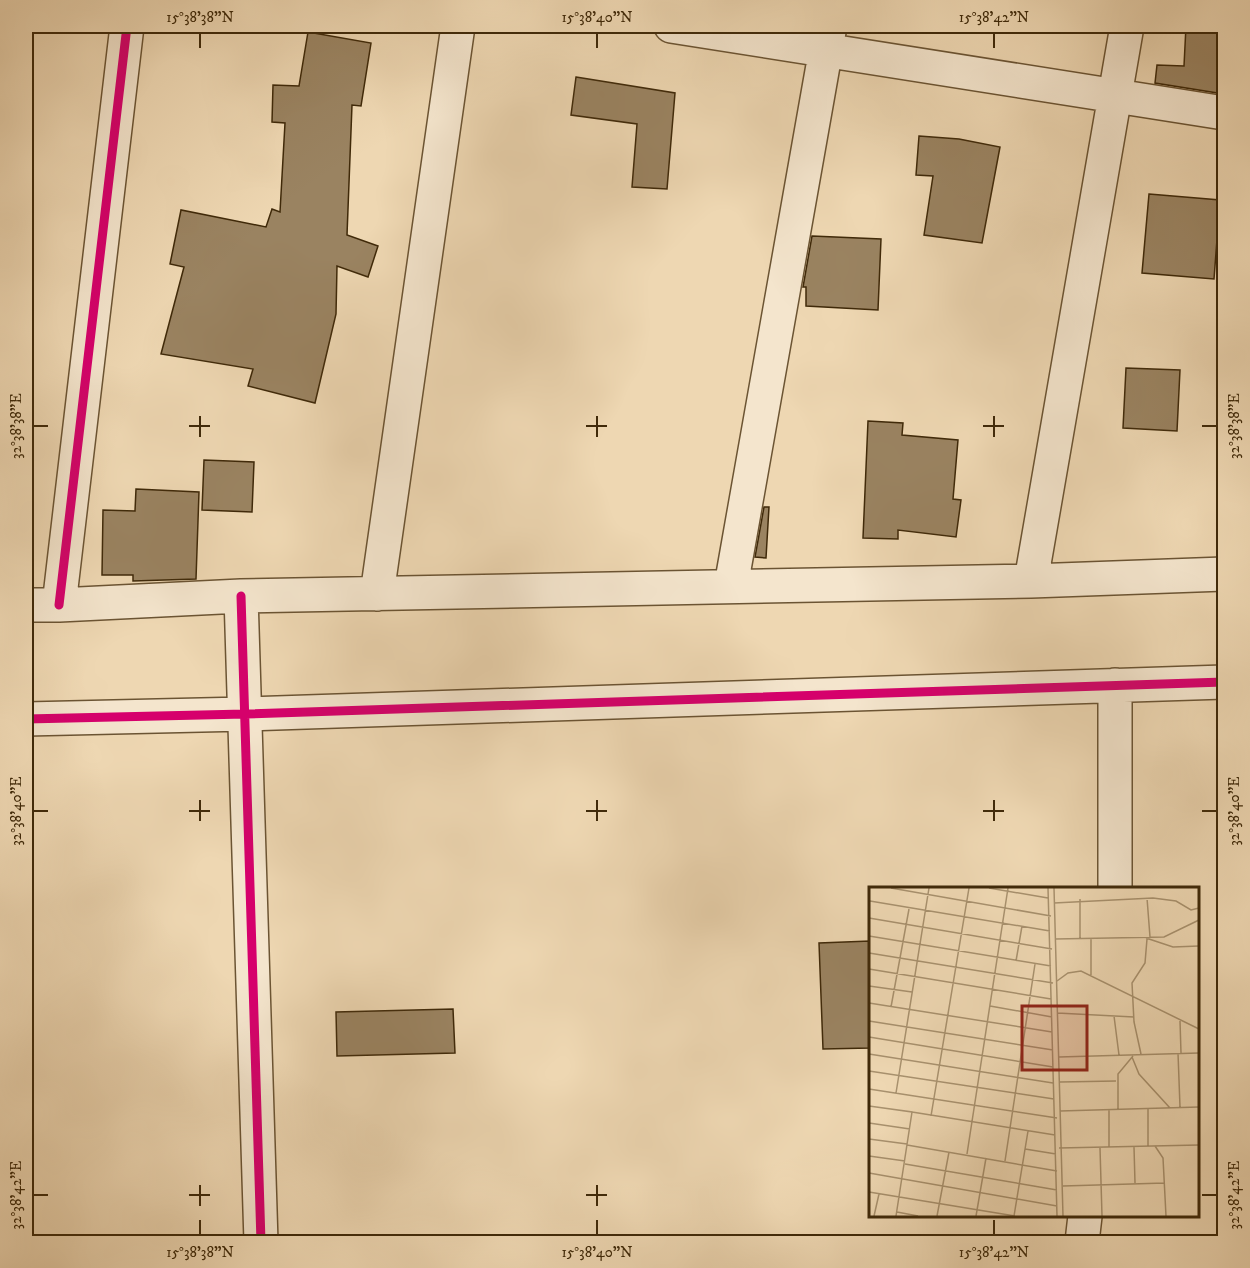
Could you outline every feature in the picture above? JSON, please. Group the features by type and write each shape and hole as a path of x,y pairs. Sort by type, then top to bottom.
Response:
{"street":[{"path":"59,605 127,26"},
{"path":"377,594 458,26"},
{"path":"670,26 828,37 1116,96 1224,113"},
{"path":"1031,581 1127,26"},
{"path":"731,586 828,37"},
{"path":"26,605 241,596 1031,581 1224,574"},
{"path":"241,596 261,1242"},
{"path":"26,719 1224,682"},
{"path":"1115,685 1115,887"},
{"path":"1082,1242 1085,1217"}],"building":[{"path":"1186,26 1224,26 1224,94 1155,83 1157,65 1184,66"},
{"path":"308,32 371,43 361,106 352,105 347,235 378,246 368,277 337,266 336,314 315,403 248,386 253,369 161,354 184,267 170,264 181,210 266,227 272,209 280,212 285,123 272,122 273,85 299,86"},
{"path":"576,77 675,93 667,189 632,187 637,124 571,115"},
{"path":"919,136 959,139 1000,147 982,243 924,235 933,176 916,175"},
{"path":"1149,194 1220,200 1214,279 1142,273"},
{"path":"812,236 881,239 878,310 806,306 806,287 803,287"},
{"path":"1126,368 1180,370 1177,431 1123,428"},
{"path":"868,421 903,423 902,435 958,440 953,499 961,500 956,537 898,530 898,539 863,538"},
{"path":"204,460 254,462 252,512 202,510"},
{"path":"136,489 199,492 196,579 133,581 133,575 102,575 103,510 135,511"},
{"path":"764,507 769,507 766,558 755,557"},
{"path":"869,941 869,1048 823,1049 819,943"},
{"path":"453,1009 455,1053 337,1056 336,1012"}],"cycle path":[{"path":"59,605 127,26"},
{"path":"241,596 261,1242"},
{"path":"26,719 1224,682"}]}
